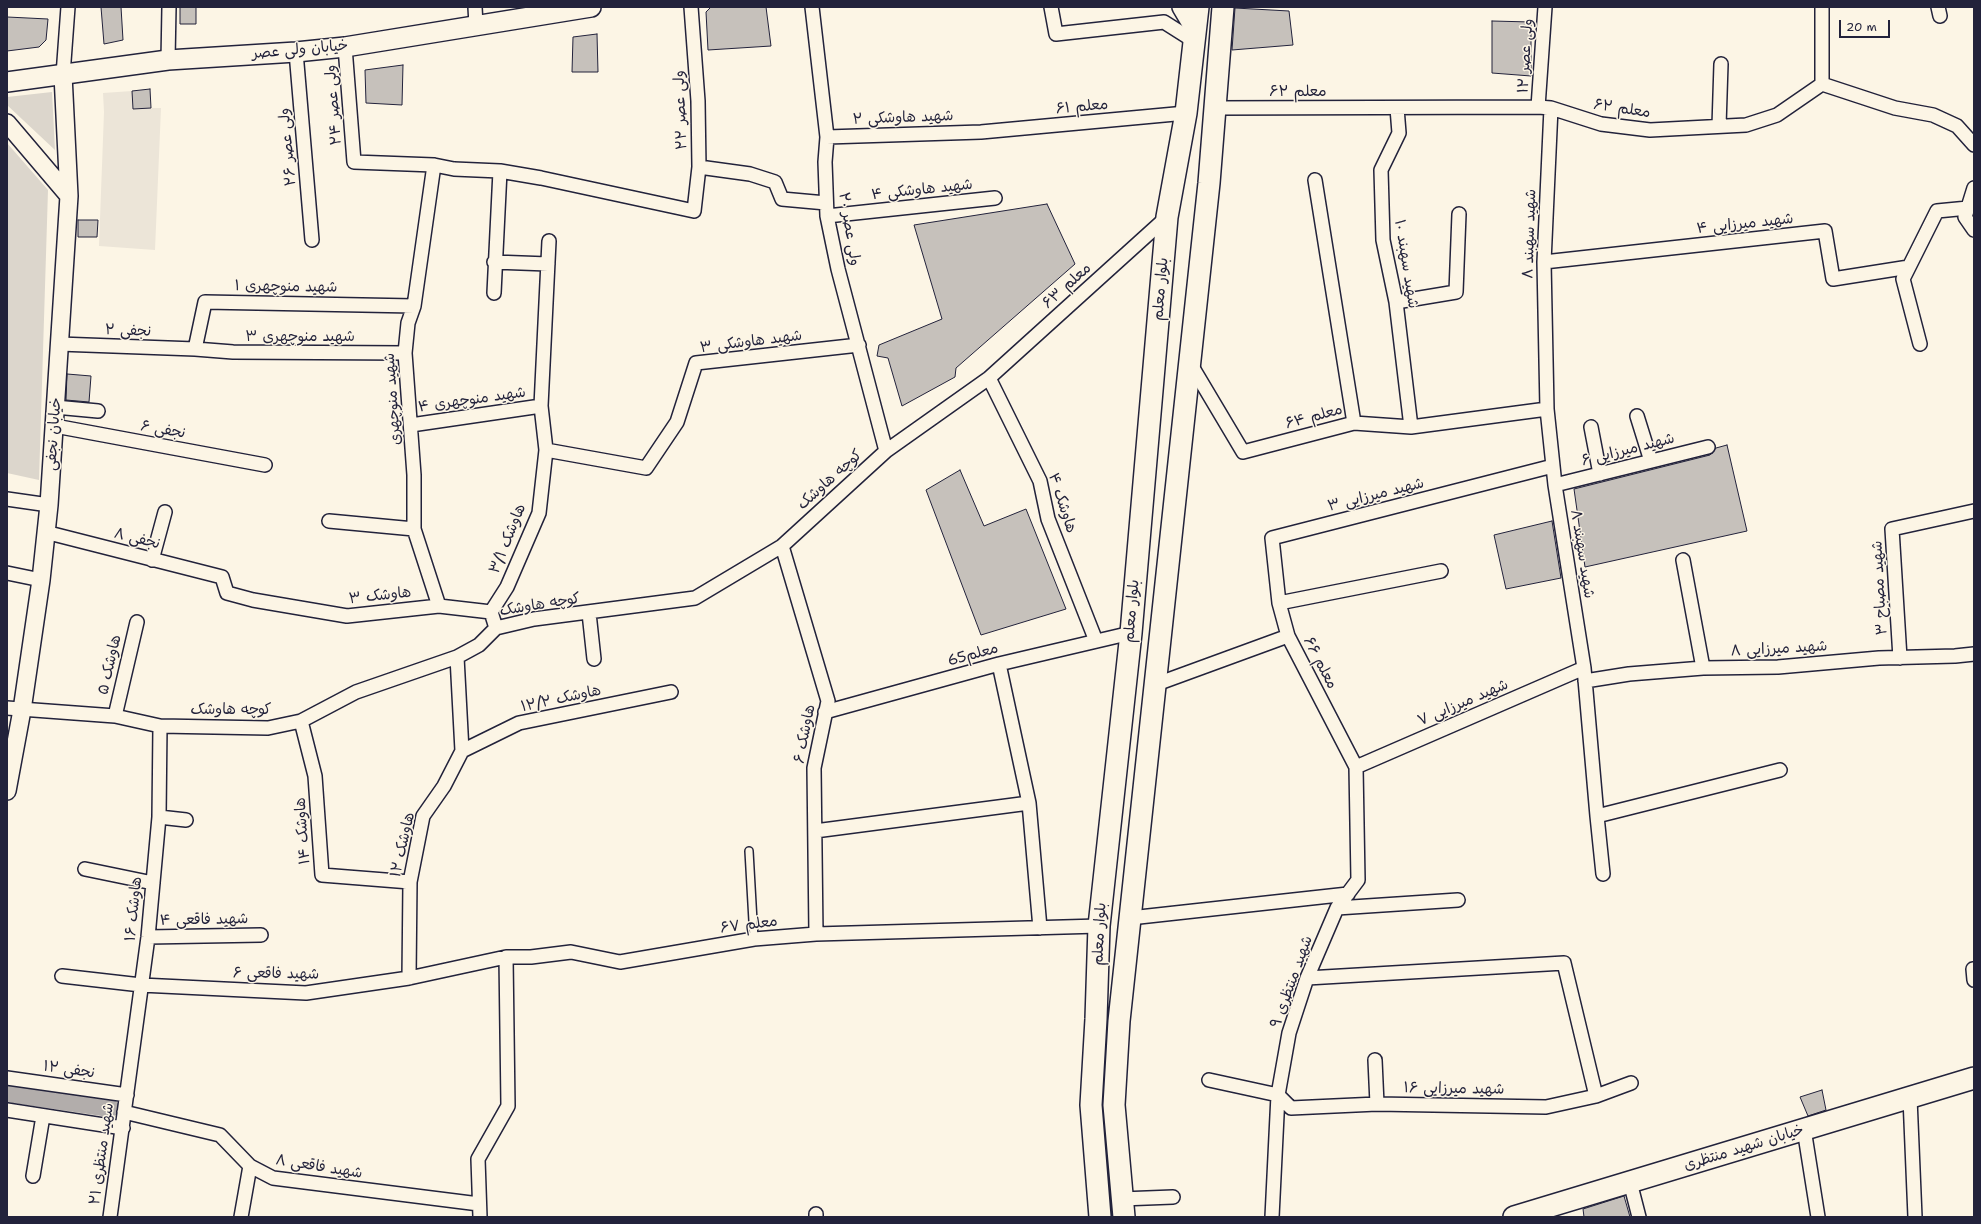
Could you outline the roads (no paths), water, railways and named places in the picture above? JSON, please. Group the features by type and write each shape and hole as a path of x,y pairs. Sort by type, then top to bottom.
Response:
{"main road":[{"name":"خیابان ولی عصر","path":"7,82 168,60 296,52 345,46 475,16 591,7"},
{"path":"1193,20 1209,10 1215,12 1224,10"},
{"name":"بلوار معلم","path":"1123,1208 1114,1105 1119,1022 1209,183 1224,10"},
{"name":"بلوار معلم","path":"1100,1217 1091,1105 1099,926 1130,634 1167,217 1186,113 1193,20"},
{"name":"خیابان شهید منتظری","path":"1514,1217 1974,1078"}],"street":[{"path":"63,75 68,7"},
{"path":"168,60 169,7"},
{"name":"ولی عصر ۲۲","path":"500,171 541,178 694,211 699,167 698,101 691,7"},
{"name":"ولی عصر ۲۰","path":"812,7 827,137 827,209 838,268 886,451"},
{"path":"1051,7 1056,34 1193,20"},
{"name":"ولی عصر ۱۲","path":"1544,107 1545,7"},
{"path":"1822,7 1822,84 1895,108 1933,115 1957,126 1974,145"},
{"name":"ولی عصر ۲۴","path":"345,46 354,162 434,165"},
{"name":"ولی عصر ۲۶","path":"296,52 312,240"},
{"path":"1719,126 1721,64"},
{"name":"خیابان نجفی","path":"7,791 15,709 41,580 49,505 69,196 63,75"},
{"name":"معلم ۶۲","path":"1215,108 1544,107 1601,124 1650,130 1746,125 1777,115 1822,84"},
{"name":"شهید سهبند ۸","path":"1544,107 1544,262 1547,409 1555,485 1585,674 1603,874"},
{"name":"شهید سهبند ۱۰","path":"1397,108 1399,133 1381,170 1383,240 1396,302 1411,427"},
{"name":"معلم ۶۱","path":"981,132 1186,113"},
{"path":"7,123 69,196"},
{"name":"شهید هاوشکی ۲","path":"827,137 981,132"},
{"path":"434,165 454,169 500,171 494,262 494,293"},
{"name":"شهید منوچهری","path":"434,165 414,306 408,323 405,353 414,475 414,529 439,606"},
{"name":"شهید هاوشکی ۴","path":"699,167 750,174 775,182 782,199 827,209 996,198"},
{"path":"1314,180 1354,423"},
{"path":"1974,188 1965,217 1974,230"},
{"path":"1920,344 1903,279 1937,210 1968,208"},
{"path":"1396,302 1456,292 1459,214"},
{"name":"معلم ۶۳","path":"989,378 1167,217"},
{"name":"شهید میرزایی ۴","path":"1544,262 1825,231 1833,279 1909,267"},
{"path":"541,406 549,241"},
{"path":"494,262 548,264"},
{"name":"شهید منوچهری ۱","path":"195,349 205,302 414,306"},
{"name":"نجفی ۲","path":"59,344 195,349"},
{"name":"شهید هاوشکی ۳","path":"546,450 646,468 677,422 696,363 859,345"},
{"name":"شهید منوچهری ۳","path":"195,349 233,352 405,353"},
{"name":"معلم ۶۴","path":"1189,362 1243,452 1354,423 1411,427 1547,409"},
{"name":"کوچه هاوشک","path":"15,709 115,716 160,726 268,728 301,722 356,692 457,657 478,645 496,628 534,619 695,598 782,546 886,451 989,378"},
{"name":"هاوشک ۴","path":"989,378 1040,481 1048,518 1096,641"},
{"path":"56,406 98,411"},
{"name":"شهید منوچهری ۴","path":"411,425 541,406 546,450"},
{"path":"1637,416 1651,461"},
{"name":"نجفی ۶","path":"55,426 265,465"},
{"path":"1591,427 1600,474"},
{"name":"شهید میرزایی ۶","path":"1555,485 1708,447"},
{"name":"هاوشک ۳/۱","path":"491,612 507,587 539,513 546,450"},
{"name":"شهید میرزایی ۳","path":"1279,603 1272,538 1553,466"},
{"path":"7,499 49,505"},
{"name":"شهید مصباح ۳","path":"1900,658 1892,529 1974,511"},
{"path":"152,560 165,512"},
{"path":"329,521 414,529"},
{"name":"نجفی ۸","path":"45,532 222,577"},
{"name":"هاوشک ۶","path":"782,546 828,701 814,768 816,934"},
{"path":"1683,560 1703,668"},
{"path":"1288,636 1279,603 1441,571"},
{"path":"7,573 41,580"},
{"name":"هاوشک ۳","path":"222,577 227,593 253,600 347,616 439,606 491,612"},
{"path":"491,612 496,628"},
{"path":"589,613 594,659"},
{"name":"هاوشک ۵","path":"115,716 137,622"},
{"name":"معلم65","path":"825,712 999,664 1130,634"},
{"name":"معلم ۶۶","path":"1154,685 1288,636 1356,767"},
{"name":"شهید میرزایی ۸","path":"1585,674 1629,674 1703,668 1778,667 1974,654"},
{"path":"457,657 462,751"},
{"path":"999,664 1029,803 1040,928"},
{"name":"شهید میرزایی ۷","path":"1356,767 1585,674"},
{"name":"هاوشک ۱۲/۲","path":"462,751 519,723 671,692"},
{"name":"هاوشک ۱۴","path":"301,722 315,776 322,875 410,882"},
{"name":"هاوشک ۱۶","path":"127,1095 148,937 159,817 160,726"},
{"name":"هاوشک ۱۲","path":"409,978 410,882 423,816 444,786 462,751"},
{"name":"شهید منتظری ۹","path":"1272,1217 1278,1095 1289,1033 1307,978 1337,908 1358,880 1356,767"},
{"path":"1597,816 1780,770"},
{"path":"815,831 1029,803"},
{"path":"159,817 186,820"},
{"path":"85,869 153,883"},
{"path":"1130,918 1348,894"},
{"path":"1337,908 1458,900"},
{"name":"معلم ۶۷","path":"409,978 506,957 531,957 571,952 620,962 754,939 816,934 1099,926"},
{"name":"شهید فاقعی ۴","path":"148,937 261,936"},
{"path":"480,1217 478,1159 508,1106 506,957"},
{"path":"1307,978 1564,963 1596,1096"},
{"name":"شهید فاقعی ۶","path":"62,976 141,985 306,993 409,978"},
{"path":"1375,1060 1377,1104"},
{"name":"نجفی ۱۲","path":"7,1078 127,1095"},
{"path":"1209,1080 1278,1095"},
{"name":"شهید میرزایی ۱۶","path":"1278,1095 1291,1108 1377,1104 1546,1107 1596,1096 1630,1083"},
{"name":"شهید منتظری ۲۱","path":"110,1217 127,1095"},
{"path":"1910,1098 1915,1217"},
{"path":"7,1110 123,1128"},
{"name":"شهید فاقعی ۸","path":"124,1112 220,1134 250,1166 273,1178 479,1204"},
{"path":"33,1176 43,1116"},
{"path":"1804,1129 1818,1217"},
{"path":"241,1217 250,1166"},
{"path":"1630,1182 1639,1217"},
{"path":"1123,1208 1173,1197"}],"lane":[{"path":"749,851 754,939"}],"waterway":[{"path":"7,1093 110,1108"}]}
